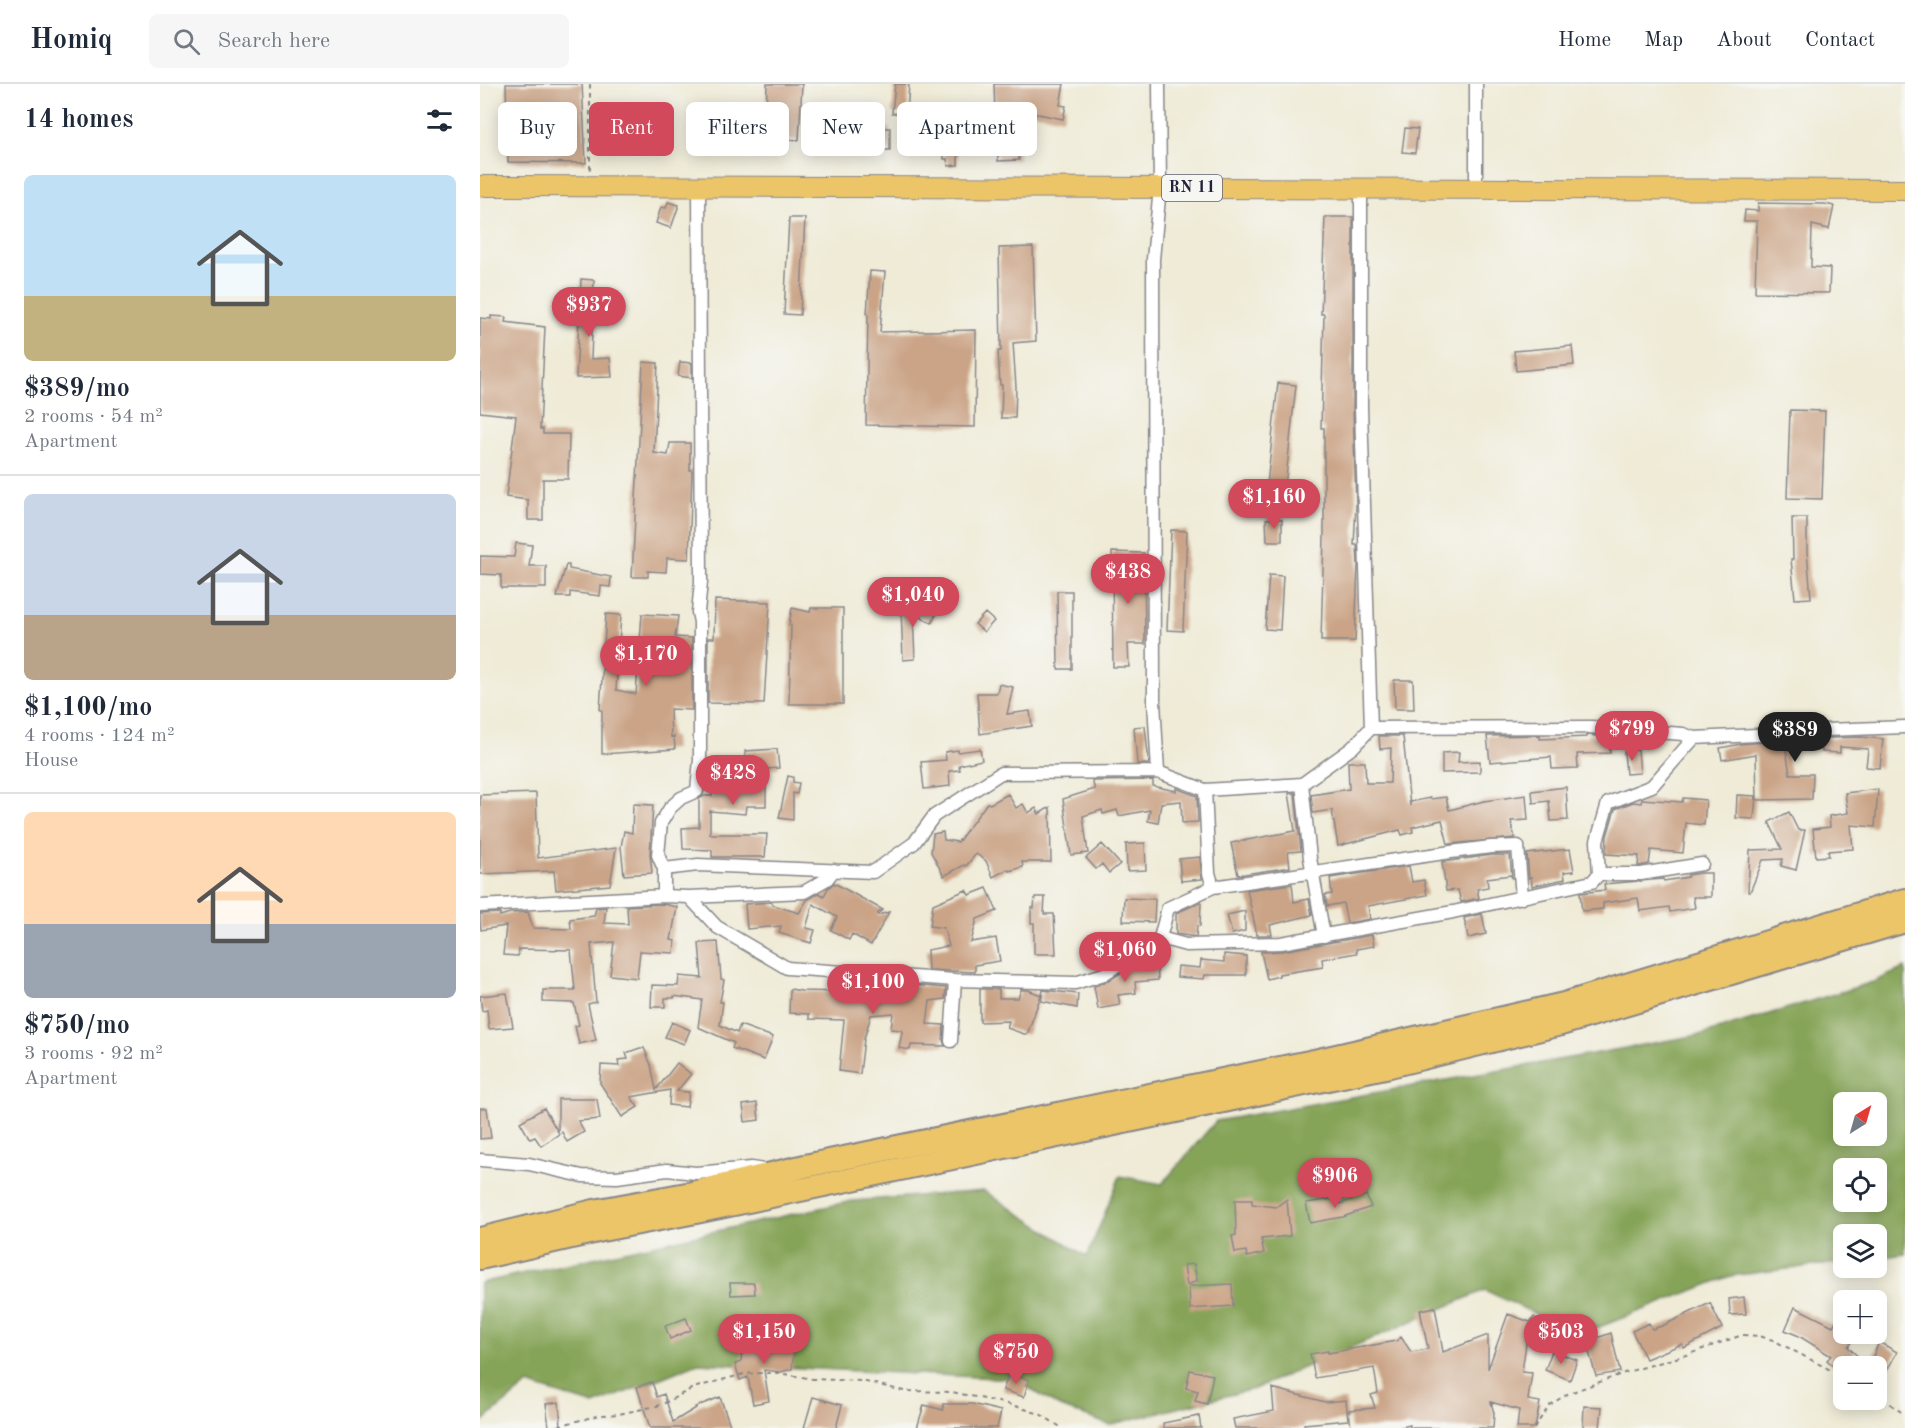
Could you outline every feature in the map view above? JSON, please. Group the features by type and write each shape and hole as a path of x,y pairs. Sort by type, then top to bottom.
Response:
{"highway":[{"path":"480,1239 594,1211 692,1193 1314,1061 1564,1004 1905,900"},
{"path":"480,1258 602,1230 1401,1064 1583,1018 1905,921"}],"main road":[{"name":"RN 11","path":"480,186 1905,190"}],"street":[{"path":"1158,772 1154,701 1154,259 1160,188 1159,84"},
{"path":"1476,84 1476,189"},
{"path":"664,896 664,869 658,855 661,823 681,798 697,791 700,760 699,187"},
{"path":"664,869 698,865 873,872 914,843 934,816 1001,773 1158,772 1205,790 1302,784 1352,748 1371,728 1361,408 1361,189"},
{"path":"1371,728 1591,727 1683,734 1694,738 1777,734 1800,730 1905,727"},
{"path":"1160,938 1186,945 1281,943 1522,898 1592,882 1599,874 1597,841 1608,803 1653,786 1694,738"},
{"path":"1302,784 1310,858 1324,936"},
{"path":"1205,790 1209,873 1213,887"},
{"path":"689,897 717,927 787,968 955,980 1074,983 1104,974 1160,938 1168,908 1213,887 1491,847 1518,846 1522,898"},
{"path":"1599,874 1641,874 1702,864"},
{"path":"480,906 664,896 804,892 827,879 834,870"},
{"path":"951,1041 955,980"},
{"path":"480,1161 529,1164 582,1176 617,1177 667,1170 696,1173 751,1168 780,1173"}],"path":[{"path":"590,84 590,187"},
{"path":"1534,1428 1550,1405 1567,1394 1742,1335 1773,1340 1833,1371"},
{"path":"550,1428 600,1415 619,1414 661,1405 693,1388 744,1374 778,1373 813,1379 862,1381 904,1391 952,1392 1012,1405 1040,1414 1062,1428"},
{"path":"1887,1401 1905,1415"}],"green space":[{"path":"1905,968 1905,1254 1887,1257 1887,1224 1833,1224 1833,1263 1730,1276 1579,1335 1485,1290 1254,1389 1109,1425 1058,1406 1015,1379 698,1363 594,1405 528,1384 480,1424 480,1283 852,1201 984,1191 1087,1257 1120,1176 1162,1184 1216,1121 1704,1034 1873,982"}],"building":[{"path":"506,84 582,84 586,163 508,162 508,156 577,156 577,102 506,102"},
{"path":"767,84 802,84 799,140 789,139 789,102 766,102"},
{"path":"895,84 909,84 908,102 897,102 897,113 892,113"},
{"path":"994,84 1064,84 1060,105 1066,106 1063,119 1037,114 1037,102 995,102"},
{"path":"885,128 890,128 890,150 885,150"},
{"path":"1405,128 1418,129 1415,153 1402,152"},
{"path":"944,156 958,156 958,165 948,166 947,159 944,159"},
{"path":"998,156 1019,156 1019,160 998,161"},
{"path":"668,202 679,205 671,228 656,223 661,207 666,208"},
{"path":"1758,203 1834,206 1829,229 1812,225 1811,267 1830,268 1829,293 1755,292 1757,221 1744,221 1745,210 1758,211"},
{"path":"1325,217 1353,217 1353,408 1356,505 1354,545 1357,545 1358,565 1355,641 1321,641 1324,536 1324,428 1321,428 1324,314 1321,314"},
{"path":"789,218 805,218 800,315 784,314"},
{"path":"1033,247 1036,341 1013,343 1016,387 1015,418 1001,418 1002,385 1000,385 998,351 1001,351 999,248"},
{"path":"870,271 885,272 880,332 976,330 975,427 866,425 867,314"},
{"path":"581,279 594,280 591,359 610,358 612,377 576,378"},
{"path":"491,316 506,317 505,322 545,327 540,429 543,429 543,434 569,434 568,479 543,479 543,520 528,520 528,500 506,497 516,416 480,412 480,318 491,319"},
{"path":"1572,346 1574,365 1516,371 1514,351"},
{"path":"643,362 658,363 654,453 668,455 670,443 690,443 690,470 692,470 689,559 667,558 666,572 648,571 648,577 632,577"},
{"path":"680,362 692,363 692,378 678,376"},
{"path":"1278,383 1296,385 1284,496 1266,494"},
{"path":"1790,410 1825,411 1822,499 1787,498"},
{"path":"1792,518 1807,518 1811,598 1795,599 1791,559 1793,559"},
{"path":"1266,519 1282,519 1282,541 1267,541"},
{"path":"1171,530 1187,531 1183,631 1167,630"},
{"path":"516,543 532,545 529,566 546,566 546,588 501,588 501,575 480,574 480,556 514,557"},
{"path":"1112,552 1144,553 1145,644 1128,644 1129,667 1113,667"},
{"path":"566,565 569,565 569,569 611,577 610,587 601,586 600,596 570,592 570,597 557,597"},
{"path":"1269,575 1283,576 1280,630 1265,629"},
{"path":"1057,591 1072,591 1072,669 1058,669"},
{"path":"715,600 770,602 764,704 708,703 708,638 714,638"},
{"path":"925,606 937,612 932,623 913,613 915,659 903,660 901,608 924,608"},
{"path":"792,608 810,612 811,608 843,608 843,704 789,704 791,625 789,625"},
{"path":"985,613 994,621 984,632 975,624"},
{"path":"606,614 621,615 616,690 636,694 642,614 678,616 675,637 692,638 692,710 670,709 671,737 674,736 675,749 602,754 602,710 600,710"},
{"path":"1394,680 1413,680 1414,709 1395,709"},
{"path":"999,684 1013,687 1007,714 1030,711 1032,726 980,734 977,693 997,693"},
{"path":"1145,726 1149,764 1137,764 1134,727"},
{"path":"1540,735 1540,739 1587,737 1587,735 1609,737 1610,753 1577,754 1578,768 1552,769 1551,757 1490,762 1487,736"},
{"path":"1379,736 1403,736 1410,806 1410,802 1446,797 1449,810 1484,801 1526,795 1528,820 1511,821 1515,838 1448,844 1442,820 1412,827 1413,832 1402,835 1400,830 1338,846 1332,810 1313,813 1311,795 1349,789 1348,762 1365,762 1366,783 1390,783 1391,748 1380,749"},
{"path":"1861,737 1883,739 1880,768 1866,767 1868,749 1840,747 1840,753 1822,752 1822,749 1786,750 1790,774 1813,774 1812,799 1757,800 1756,754 1722,760 1720,748 1801,739"},
{"path":"777,749 779,768 766,769 766,806 746,806 745,814 710,811 710,834 767,834 765,857 712,857 712,850 683,849 682,828 699,827 699,799 712,796 712,762 746,762 745,751"},
{"path":"980,749 982,760 959,765 960,770 949,771 950,786 924,789 921,762 946,760 945,752"},
{"path":"1638,750 1640,773 1626,774 1624,752"},
{"path":"1459,752 1458,762 1480,761 1480,772 1442,773 1442,753"},
{"path":"788,776 793,777 793,782 799,783 797,794 793,793 793,820 779,818"},
{"path":"1153,780 1153,786 1176,791 1176,788 1197,796 1198,822 1182,823 1181,801 1161,803 1158,823 1148,821 1150,810 1119,816 1117,810 1103,814 1102,810 1083,816 1088,853 1071,855 1063,799 1095,789 1092,781"},
{"path":"1566,787 1568,820 1551,821 1549,801 1533,803 1532,791"},
{"path":"1878,789 1875,827 1851,825 1853,849 1828,851 1829,856 1816,857 1813,829 1830,827 1829,816 1848,813 1845,793"},
{"path":"536,793 538,858 616,848 610,885 556,890 554,871 480,874 480,795"},
{"path":"1289,793 1295,793 1301,851 1288,852 1290,867 1238,875 1231,843 1295,831"},
{"path":"1008,794 1016,808 1023,804 1028,813 1036,808 1039,814 1050,807 1051,862 1022,862 1023,867 1009,871 1008,869 993,877 986,861 976,854 966,866 944,876 931,852 933,834 943,832 944,840 958,842 987,803 990,804"},
{"path":"1737,795 1756,796 1754,819 1736,818"},
{"path":"1683,798 1706,800 1704,825 1686,823 1683,853 1651,850 1649,864 1640,866 1638,866 1639,856 1606,854 1607,836 1615,809 1633,802 1641,803 1642,799 1682,802"},
{"path":"633,804 653,805 650,854 652,873 624,875 621,847 624,831 632,833"},
{"path":"1789,812 1798,830 1805,830 1796,870 1781,866 1783,859 1763,860 1750,892 1748,892 1750,850 1782,849 1769,822"},
{"path":"1145,843 1146,870 1127,871 1126,844"},
{"path":"1102,844 1120,864 1109,873 1102,864 1096,869 1086,858"},
{"path":"1570,849 1574,871 1564,872 1565,879 1532,886 1527,854"},
{"path":"1492,855 1510,855 1512,879 1511,875 1487,878 1488,887 1477,889 1479,898 1461,902 1458,890 1446,891 1442,862"},
{"path":"1200,857 1202,879 1181,881 1179,859"},
{"path":"1409,866 1412,882 1424,880 1427,895 1368,906 1370,919 1347,923 1343,903 1327,906 1325,895 1332,894 1330,878"},
{"path":"1700,873 1711,873 1711,897 1693,897 1695,908 1670,912 1669,907 1640,911 1638,898 1603,903 1603,909 1582,911 1580,893 1605,890 1604,884 1663,879 1664,881"},
{"path":"834,883 883,910 878,915 889,912 871,945 852,934 849,940 831,930 837,917 813,904 806,928 815,930 811,943 779,933 781,926 747,929 745,904 772,902 773,905 799,913 807,900 819,893 824,896"},
{"path":"1292,884 1294,902 1309,899 1312,915 1270,925 1272,935 1257,935 1247,890"},
{"path":"987,888 997,911 977,919 971,942 996,938 1000,961 975,965 975,972 928,970 927,950 949,946 944,928 930,926 933,904 966,890 969,895"},
{"path":"1035,897 1045,897 1044,914 1054,914 1056,954 1034,954 1034,923 1031,923 1031,908 1034,908"},
{"path":"1124,898 1155,899 1154,922 1123,921"},
{"path":"1201,902 1200,926 1197,926 1196,937 1176,934 1176,913"},
{"path":"663,904 677,907 671,940 675,941 674,953 640,951 637,978 610,975 614,942 591,944 596,1002 588,1004 596,1040 579,1044 575,1026 579,1025 574,1003 543,1002 543,990 575,990 571,950 519,949 518,956 503,955 506,926 481,930 480,914 500,913 500,916 528,912 533,928 571,929 570,919 594,916 596,908 606,907 604,923 628,924 627,906"},
{"path":"1245,911 1245,931 1232,934 1227,915"},
{"path":"1482,914 1486,934 1468,938 1464,918"},
{"path":"1102,933 1120,954 1103,965 1087,944"},
{"path":"1372,935 1374,946 1356,949 1357,953 1322,959 1323,967 1279,974 1279,976 1267,979 1261,952 1282,951"},
{"path":"718,942 721,979 724,980 720,1002 723,1002 720,1025 737,1033 740,1025 773,1037 764,1060 732,1048 734,1043 698,1027 702,1000 674,996 674,998 665,998 665,1007 651,1007 652,985 678,986 679,976 702,978 699,943"},
{"path":"1224,954 1246,956 1246,975 1205,975 1204,979 1177,977 1178,966 1200,968 1201,960 1224,962"},
{"path":"1157,960 1158,980 1135,982 1136,993 1118,995 1120,1005 1098,1009 1094,986 1108,981 1140,961"},
{"path":"899,984 946,988 945,999 930,1001 927,1024 944,1025 945,1046 911,1045 910,1050 899,1048 902,1032 891,1029 893,1013 871,1015 864,1039 860,1074 839,1071 844,1020 809,1019 809,1014 789,1013 790,989 845,992 845,988"},
{"path":"980,989 999,989 999,998 1018,998 1021,990 1041,995 1027,1035 1007,1028 1009,1021 980,1022"},
{"path":"1043,990 1078,994 1077,1008 1041,1001"},
{"path":"507,993 513,1027 489,1029 487,1010 482,1011 480,996"},
{"path":"672,1022 690,1030 684,1044 665,1037"},
{"path":"644,1048 651,1065 656,1090 677,1063 691,1074 677,1091 689,1092 687,1107 669,1105 670,1090 631,1097 638,1107 622,1117 600,1083 601,1065 619,1066 618,1060 628,1059 626,1053"},
{"path":"558,1099 597,1099 600,1119 578,1121 584,1132 567,1142 562,1132 541,1146 535,1137 530,1139 520,1122 544,1108 558,1132"},
{"path":"757,1103 759,1120 745,1122 743,1105"},
{"path":"480,1108 487,1108 491,1138 480,1139"},
{"path":"1366,1195 1371,1207 1343,1217 1310,1223 1306,1203 1339,1198 1340,1204"},
{"path":"1287,1199 1290,1236 1261,1239 1264,1253 1247,1257 1246,1251 1235,1253 1232,1236 1236,1235 1235,1200 1252,1200 1252,1204 1276,1207"},
{"path":"1194,1264 1197,1281 1187,1285 1184,1265"},
{"path":"730,1283 754,1283 755,1294 731,1295"},
{"path":"1232,1284 1233,1306 1190,1309 1189,1286"},
{"path":"1744,1297 1746,1314 1730,1315 1729,1299"},
{"path":"1710,1303 1722,1328 1684,1348 1682,1344 1646,1359 1632,1331 1649,1323 1652,1329 1662,1326"},
{"path":"1435,1307 1443,1352 1488,1335 1488,1369 1508,1314 1530,1322 1534,1317 1547,1326 1536,1342 1527,1336 1522,1372 1532,1373 1528,1400 1540,1402 1535,1428 1517,1428 1519,1410 1491,1402 1494,1413 1493,1428 1410,1428 1410,1425 1398,1428 1351,1428 1349,1410 1375,1408 1371,1395 1378,1393 1374,1368 1315,1378 1310,1354 1396,1341 1401,1337 1411,1352 1428,1349 1420,1310"},
{"path":"1795,1307 1833,1326 1833,1344 1850,1344 1848,1347 1857,1356 1833,1356 1833,1366 1827,1360 1831,1356 1785,1330"},
{"path":"686,1318 691,1330 670,1339 665,1326"},
{"path":"1611,1333 1620,1372 1596,1376 1586,1342"},
{"path":"773,1340 795,1343 792,1369 781,1372 764,1370 769,1401 753,1404 748,1377 740,1380 735,1364 741,1362 742,1349"},
{"path":"1878,1344 1897,1352 1887,1371 1887,1356 1873,1356"},
{"path":"1552,1351 1577,1360 1570,1380 1545,1370"},
{"path":"1190,1370 1213,1375 1207,1404 1195,1401 1198,1391 1186,1388"},
{"path":"1009,1373 1029,1380 1024,1397 1003,1390"},
{"path":"652,1382 657,1397 664,1394 673,1422 695,1407 720,1397 731,1428 650,1428 637,1387"},
{"path":"1272,1388 1325,1402 1346,1400 1348,1420 1304,1424 1304,1427 1296,1428 1235,1428 1233,1419 1274,1411"},
{"path":"813,1397 842,1405 836,1428 804,1428"},
{"path":"559,1402 561,1426 549,1427 546,1404"},
{"path":"943,1404 972,1404 1001,1411 997,1428 917,1428 924,1405 943,1410"},
{"path":"1584,1406 1602,1407 1600,1428 1583,1428"},
{"path":"1199,1416 1201,1428 1164,1428 1163,1423"}]}
